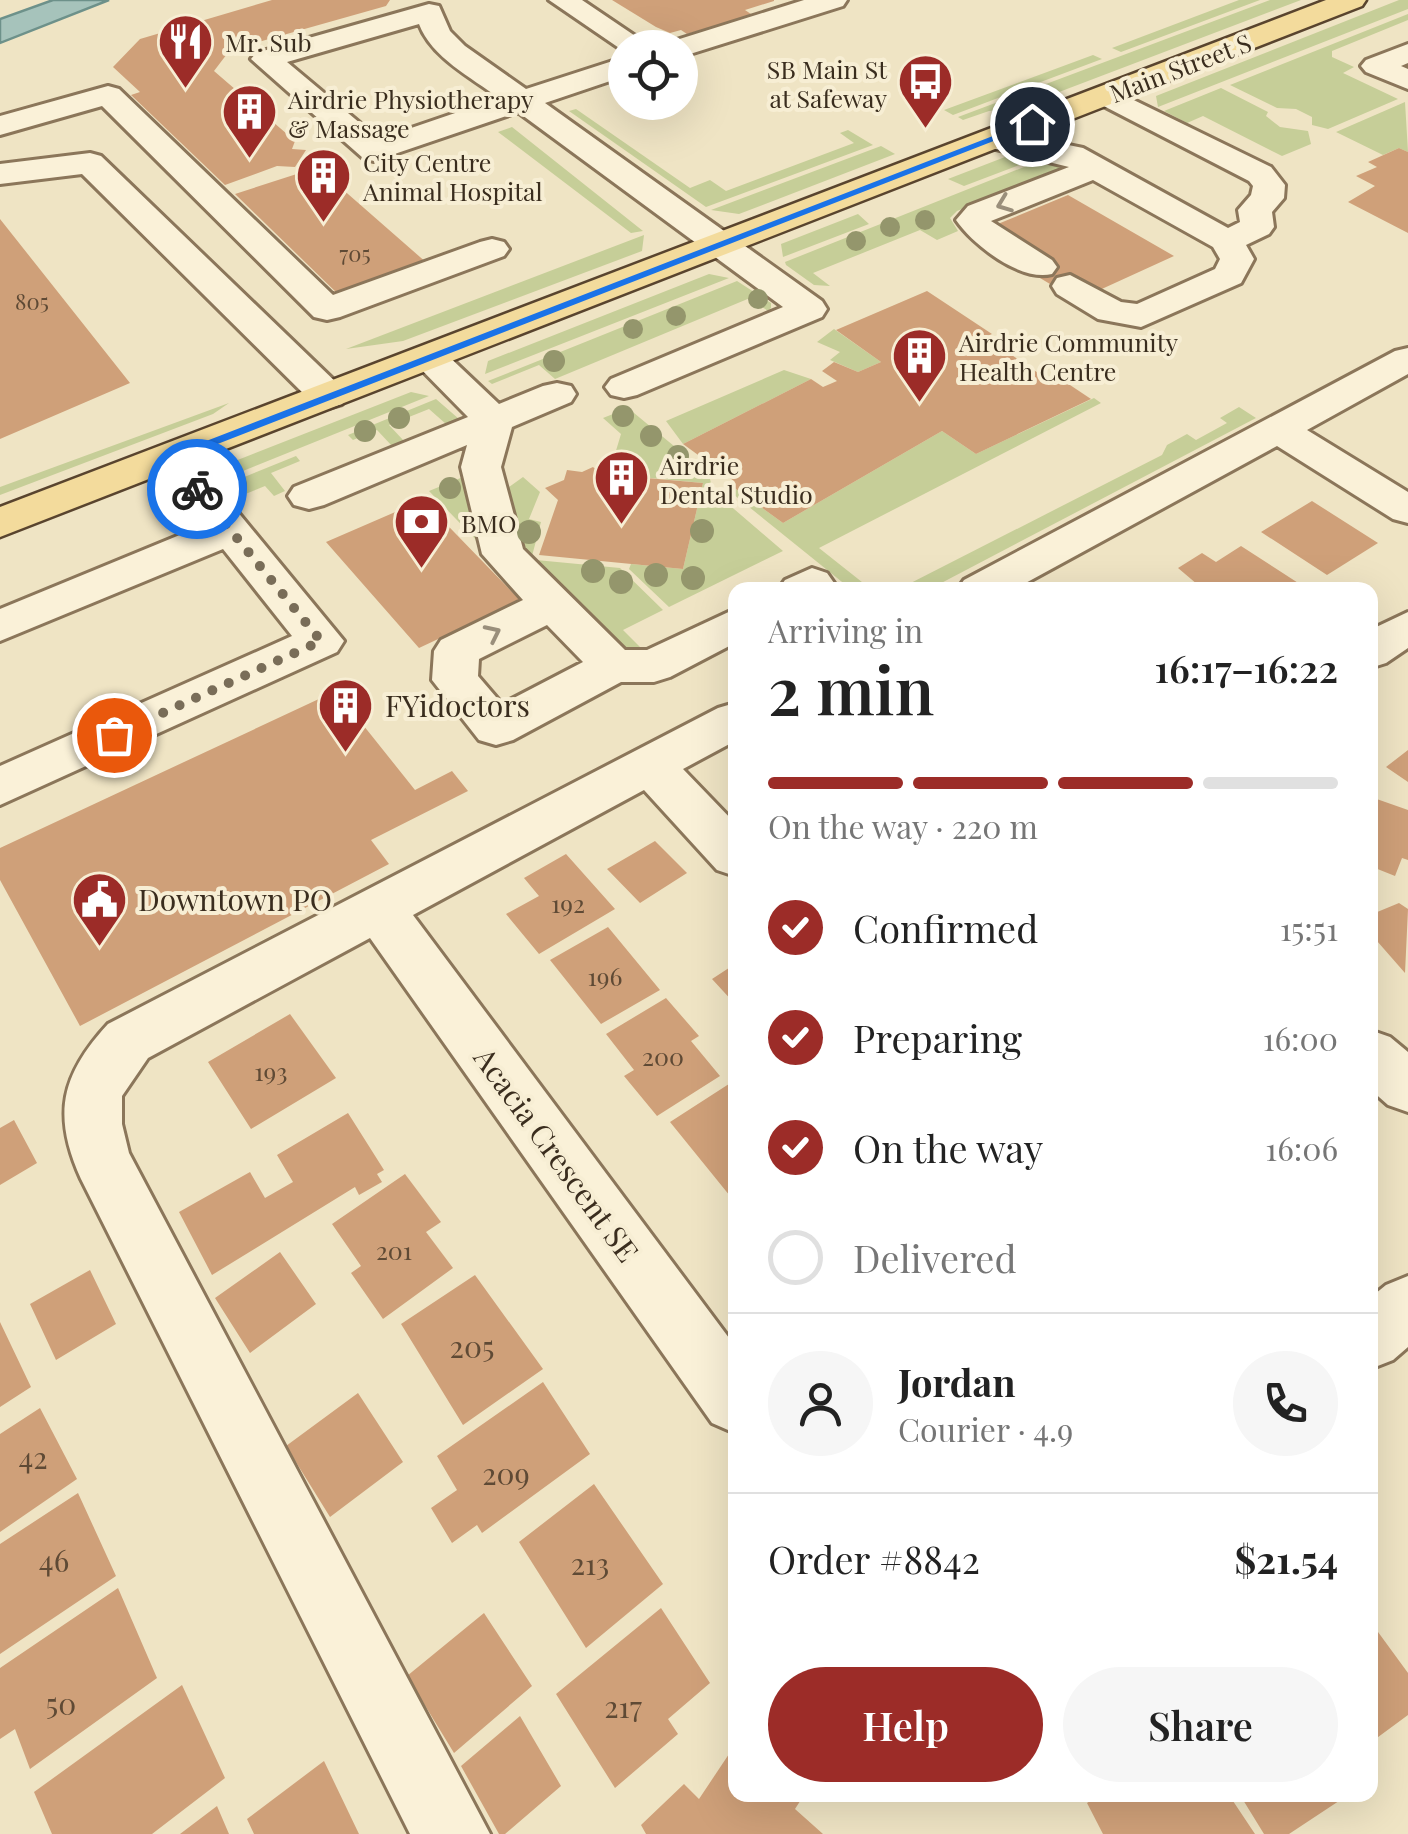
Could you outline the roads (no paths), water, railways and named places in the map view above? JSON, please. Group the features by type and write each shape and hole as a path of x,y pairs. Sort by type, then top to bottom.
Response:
{"main road":[{"name":"Main Street S","path":"0,524 1352,0"}],"street":[{"path":"563,0 610,30"},
{"path":"698,42 833,0"},
{"path":"608,72 524,103 374,150 266,59 430,6 437,34 456,52 524,103 809,309 624,387"},
{"path":"1408,53 1376,66 1408,80"},
{"path":"0,126 108,95 327,309 492,249"},
{"path":"1107,96 1260,174 1269,186 1267,198 1255,210 1257,227 1226,241"},
{"path":"995,139 1072,155 1102,172 1226,241 1238,260 1229,276 1157,310 1126,316 978,229 973,220 980,213 1102,172 1154,159 1197,142"},
{"path":"0,174 90,163 328,396"},
{"path":"429,358 494,420"},
{"path":"993,582 1408,359"},
{"path":"309,496 557,394"},
{"path":"494,420 481,467 503,554 614,666"},
{"path":"1278,429 1408,510"},
{"path":"0,787 321,641 172,457"},
{"path":"0,626 231,530"},
{"path":"553,604 456,651 455,680 496,728 614,666 654,666 728,628"},
{"path":"1378,647 1408,627"},
{"path":"450,1834 102,1160 90,1121 92,1091 106,1064 128,1041 728,724"},
{"path":"650,765 728,849"},
{"name":"Acacia Crescent SE","path":"379,909 728,1390"},
{"path":"1378,1061 1408,1087"},
{"path":"1378,1332 1408,1308"}],"water":[{"path":"53,0 109,0 0,43 0,19"}],"place":[{"name":"Mr. Sub","path":"186,90"},
{"name":"SB Main St at Safeway","path":"926,131"},
{"name":"Airdrie Physiotherapy & Massage","path":"249,161"},
{"name":"City Centre Animal Hospital","path":"324,224"},
{"name":"Airdrie Community Health Centre","path":"920,404"},
{"name":"Airdrie Dental Studio","path":"621,527"},
{"name":"BMO","path":"422,571"},
{"name":"FYidoctors","path":"346,754"},
{"name":"Downtown PO","path":"99,948"}]}
